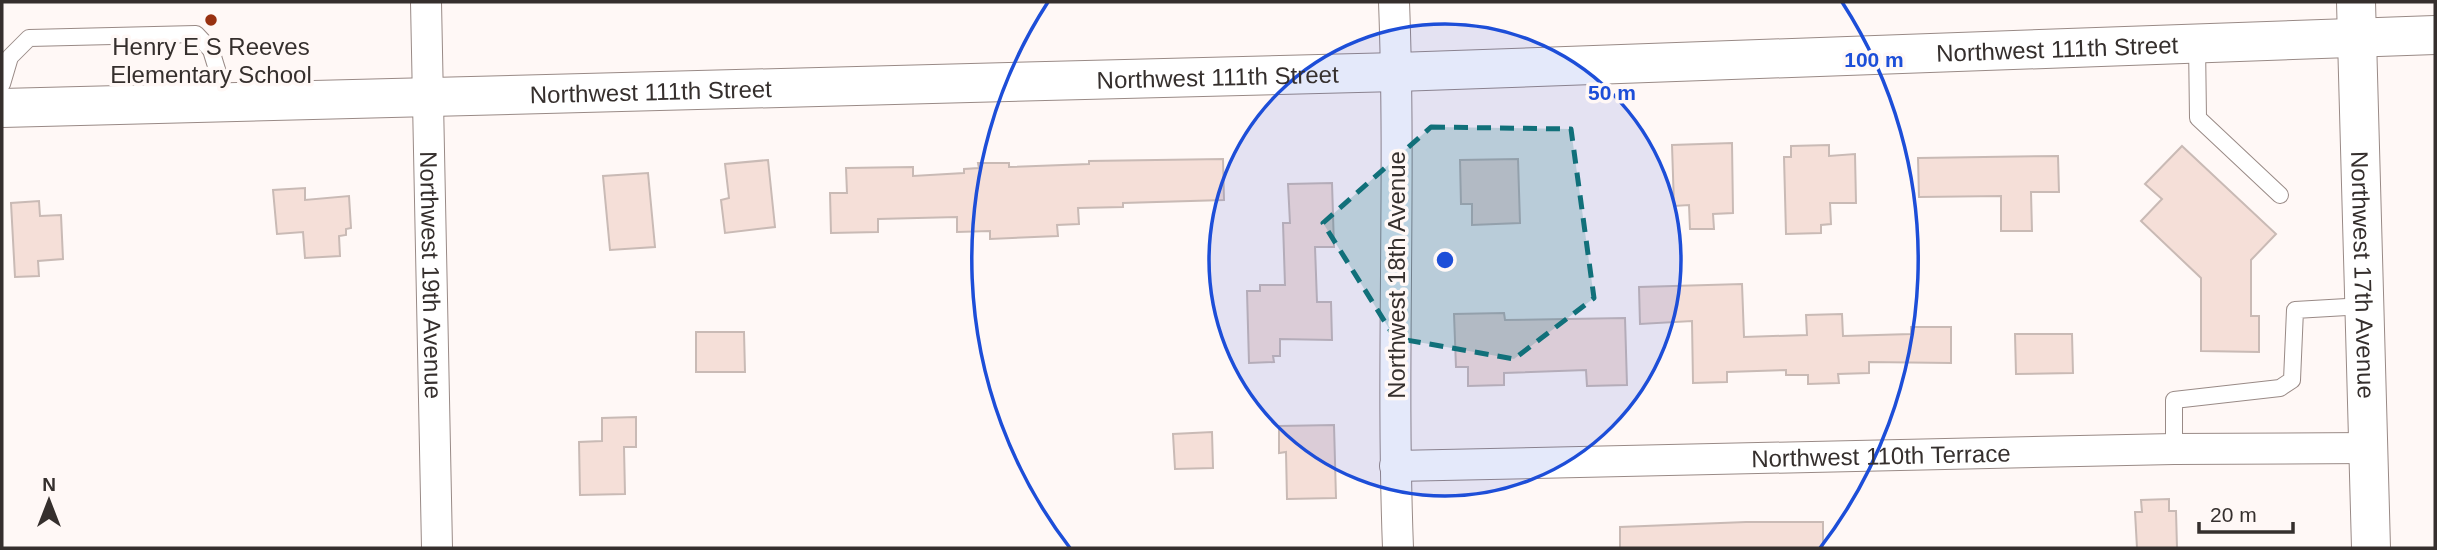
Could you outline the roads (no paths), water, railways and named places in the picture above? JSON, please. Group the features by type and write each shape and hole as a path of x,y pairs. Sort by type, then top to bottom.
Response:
{"street":[{"name":"Northwest 19th Avenue","path":"426,2 437,548"},
{"name":"Northwest 18th Avenue","path":"1394,2 1397,72 1395,466 1398,548"},
{"name":"Northwest 111th Street","path":"2,108 1397,72 2197,43 2357,20 2435,35"},
{"name":"Northwest 17th Avenue","path":"2357,20 2371,548"},
{"name":"Northwest 110th Terrace","path":"1395,466 2174,449 2369,448"}],"lane":[{"path":"2,84 10,57 29,38 196,34 211,50 227,102"},
{"path":"2197,43 2199,118 2280,195"},
{"path":"2174,449 2174,400 2280,388 2292,380 2295,310 2364,306"}],"place":[{"name":"Henry E S Reeves Elementary School","path":"211,20"}]}
